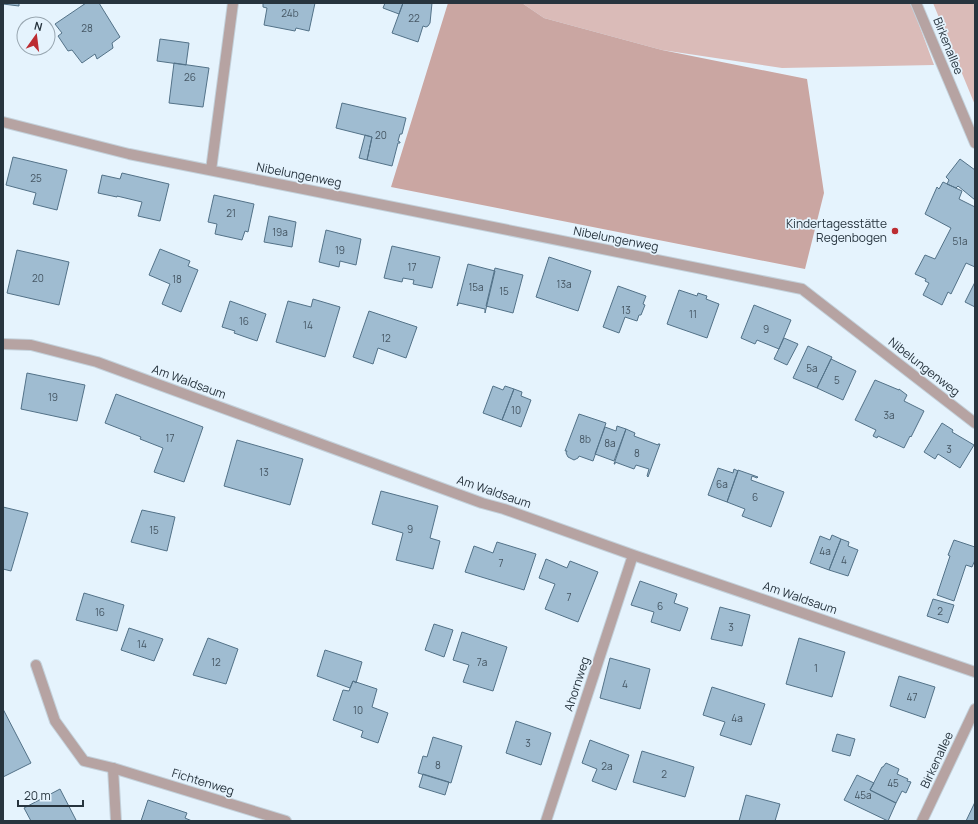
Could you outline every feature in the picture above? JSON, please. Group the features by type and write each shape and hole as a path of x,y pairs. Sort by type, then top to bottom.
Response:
{"street":[{"path":"211,170 234,3"},
{"name":"Birkenallee","path":"916,3 975,143"},
{"name":"Nibelungenweg","path":"3,122 129,154 802,289 975,423"},
{"name":"Am Waldsaum","path":"3,344 31,345 97,362 482,503 504,509 633,556 975,672"},
{"name":"Ahornweg","path":"546,821 633,556"},
{"name":"Fichtenweg","path":"36,665 55,722 84,761 113,768 286,821"},
{"name":"Birkenallee","path":"922,821 975,709"},
{"path":"113,768 116,821"}],"shaded area":[{"path":"448,3 522,3 544,18 662,50 807,79 824,193 805,269 391,187"},
{"path":"522,3 911,3 934,65 782,68 662,50 544,18"},
{"path":"933,3 975,3 975,105"}],"building":[{"path":"19,3 19,6 3,4"},
{"path":"86,3 99,3 120,37 112,43 113,48 97,59 95,54 82,63 72,50 68,51 58,36 62,33 56,23"},
{"path":"263,3 315,3 309,31 296,28 295,31 264,25 267,8 263,7"},
{"path":"385,3 403,3 399,14 383,8"},
{"path":"403,3 432,3 430,23 426,27 423,26 418,42 392,33"},
{"path":"160,39 189,43 186,65 157,61"},
{"path":"174,63 209,68 203,107 169,103"},
{"path":"342,103 406,118 402,134 400,134 398,141 400,143 398,143 392,166 367,160 372,137 336,128"},
{"path":"365,135 372,137 367,160 359,158"},
{"path":"13,157 67,170 57,210 33,204 36,193 6,185"},
{"path":"960,159 975,170 975,200 958,186 956,188 947,184 949,180 946,177"},
{"path":"122,173 169,184 160,221 138,216 142,202 98,193 102,175 120,179"},
{"path":"943,182 962,191 959,199 975,207 975,267 966,263 951,294 948,292 942,305 923,295 929,283 925,281 926,279 915,274 925,255 935,259 951,228 925,214 937,187 939,189"},
{"path":"214,195 254,204 248,232 245,231 242,240 215,234 217,224 208,222"},
{"path":"269,216 296,222 292,247 264,242"},
{"path":"326,230 361,239 356,265 340,261 339,267 319,262"},
{"path":"392,246 440,257 432,288 413,284 414,280 403,278 402,282 384,278"},
{"path":"160,249 190,261 188,266 198,270 181,312 162,304 170,284 149,275"},
{"path":"17,250 69,262 59,305 7,293"},
{"path":"549,257 591,271 578,311 536,297"},
{"path":"468,264 495,271 485,313 485,309 459,303 457,306"},
{"path":"495,268 523,275 513,313 486,306"},
{"path":"975,282 975,307 965,302"},
{"path":"618,286 646,296 643,304 645,305 637,321 625,317 619,333 603,327"},
{"path":"679,290 697,296 698,293 707,296 706,299 719,304 707,338 667,324"},
{"path":"313,299 340,307 325,357 276,342 288,301 311,307"},
{"path":"230,301 266,314 257,341 222,327"},
{"path":"754,305 791,320 779,349 757,340 755,344 741,338"},
{"path":"369,311 417,327 406,358 378,348 373,364 353,357"},
{"path":"784,338 798,344 787,365 774,359"},
{"path":"808,346 832,357 817,388 793,378"},
{"path":"831,359 856,371 843,400 817,388"},
{"path":"27,373 85,385 77,421 21,409"},
{"path":"875,380 899,389 907,395 904,401 924,411 904,448 878,436 877,438 873,436 876,430 855,420"},
{"path":"493,386 503,390 505,386 514,389 502,420 483,413"},
{"path":"514,389 522,392 521,396 531,400 521,427 502,420"},
{"path":"116,394 203,427 184,482 154,472 163,448 140,439 141,437 105,423"},
{"path":"579,414 606,423 593,461 579,456 574,460 568,457 566,453 567,451 565,451"},
{"path":"942,423 953,430 952,432 974,445 960,468 938,454 935,459 924,452"},
{"path":"617,426 626,429 614,461 595,454 605,427 616,431"},
{"path":"626,429 635,433 634,436 658,445 660,444 648,477 649,469 636,465 634,469 615,462 614,464"},
{"path":"237,440 303,459 290,505 224,486"},
{"path":"718,468 733,473 734,469 738,471 727,502 708,495"},
{"path":"738,470 758,477 752,476 751,480 784,492 771,527 742,516 745,509 727,502"},
{"path":"381,491 438,506 430,538 440,541 433,569 396,560 403,533 372,524"},
{"path":"3,507 28,513 11,571 3,569"},
{"path":"142,510 175,517 167,551 131,542"},
{"path":"832,535 841,539 829,570 810,563 820,536 830,540"},
{"path":"841,539 849,542 848,546 858,550 848,576 829,570"},
{"path":"954,540 975,547 975,560 972,567 966,565 954,601 937,595 950,556 948,555"},
{"path":"497,542 536,554 524,590 465,572 474,546 493,553"},
{"path":"546,559 567,568 570,561 598,572 578,622 545,609 555,584 539,578"},
{"path":"640,581 677,594 674,603 688,608 680,631 651,622 654,612 631,605"},
{"path":"84,593 124,605 117,631 76,620"},
{"path":"933,599 954,605 948,623 927,616"},
{"path":"720,607 750,615 742,646 711,639"},
{"path":"434,624 453,630 444,657 425,650"},
{"path":"129,628 163,639 154,661 121,650"},
{"path":"462,632 507,647 493,691 463,682 469,665 453,660"},
{"path":"208,638 238,649 226,684 193,675"},
{"path":"799,638 845,652 832,697 786,684"},
{"path":"325,650 362,662 356,683 353,681 350,688 317,676"},
{"path":"610,658 650,669 640,709 600,698"},
{"path":"899,676 935,687 925,718 890,706"},
{"path":"353,681 377,689 372,707 388,713 378,743 361,737 363,731 333,720 343,690 349,691"},
{"path":"712,687 765,704 751,745 720,735 725,722 703,715"},
{"path":"3,709 31,763 3,777"},
{"path":"516,721 551,733 541,765 506,753"},
{"path":"837,734 855,739 850,756 832,751"},
{"path":"433,737 462,746 451,783 418,773 423,756 427,757"},
{"path":"590,740 629,755 616,790 592,781 597,769 582,763"},
{"path":"642,751 694,767 685,797 633,782"},
{"path":"886,763 899,769 897,774 911,782 906,793 902,791 896,803 870,790 882,767"},
{"path":"423,774 449,782 445,795 419,787"},
{"path":"857,775 874,783 870,790 896,803 888,821 844,800"},
{"path":"60,789 76,820 31,821 24,808"},
{"path":"746,795 780,804 775,821 739,821"},
{"path":"148,800 187,813 185,818 192,821 141,821"},
{"path":"975,802 975,821 966,821"}],"place":[{"name":"Kindertagesstätte Regenbogen","path":"895,231"}]}
